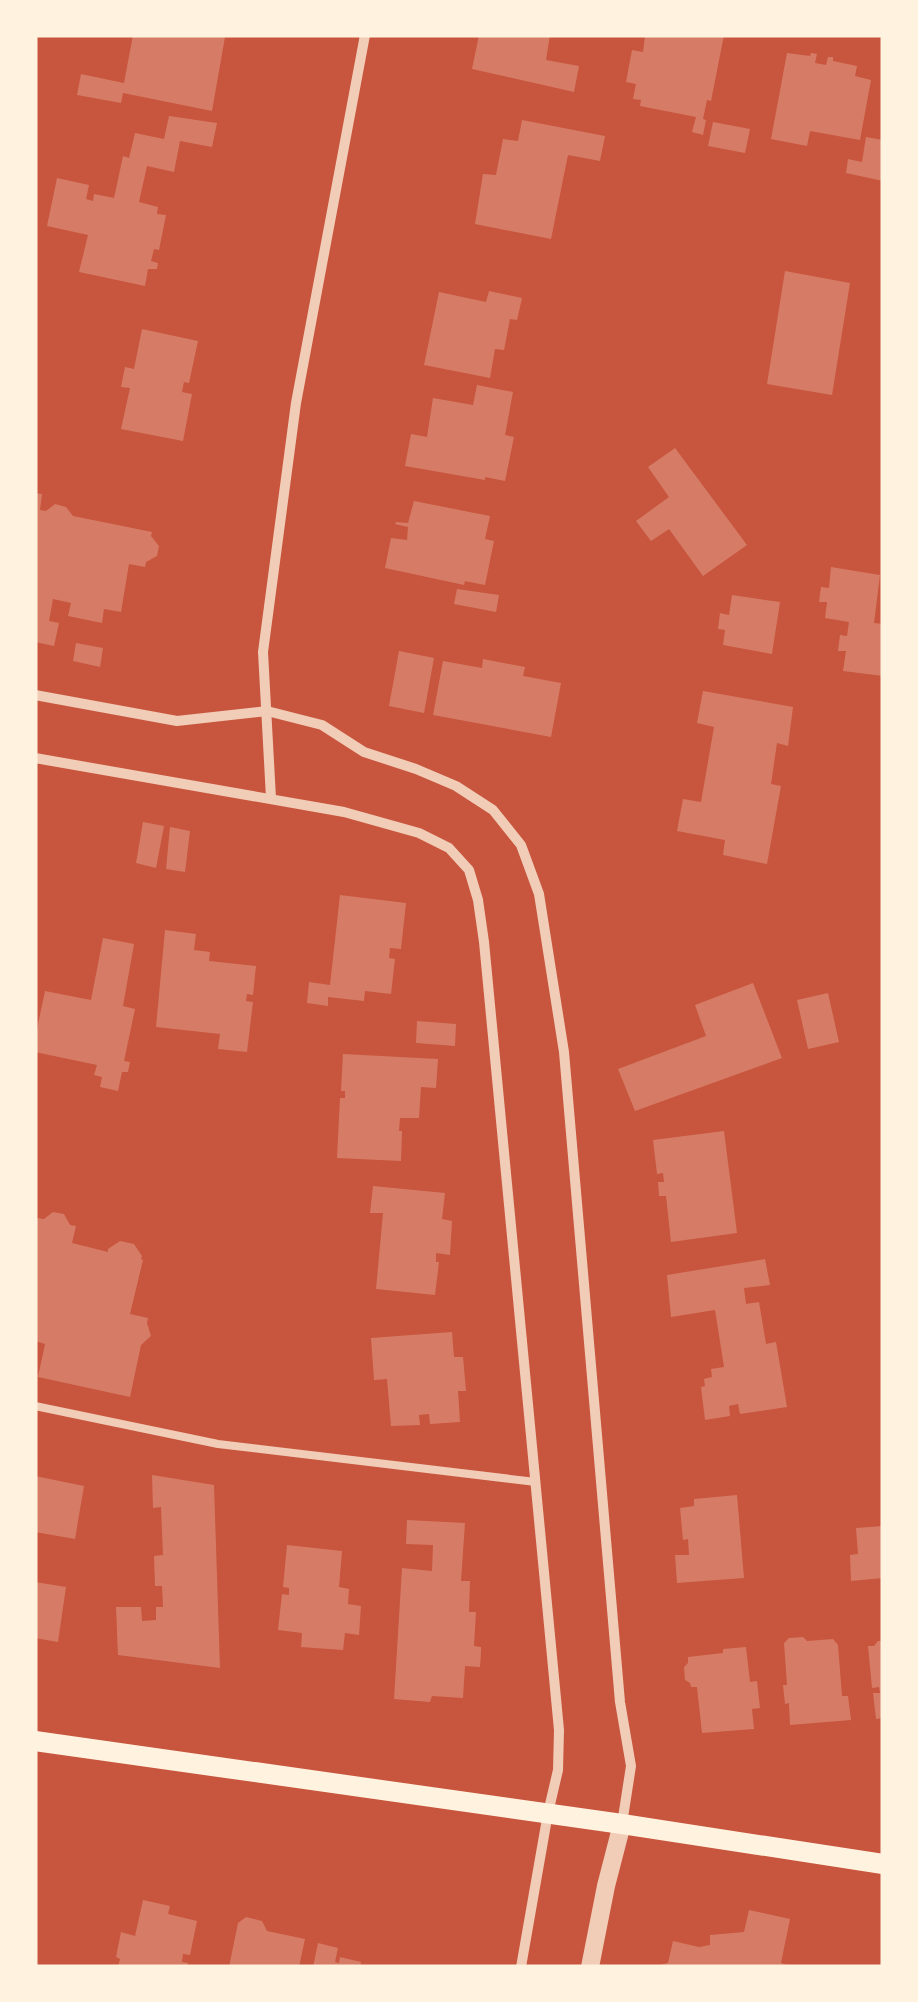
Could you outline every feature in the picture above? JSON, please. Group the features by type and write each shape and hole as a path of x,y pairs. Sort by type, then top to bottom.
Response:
{"main road":[{"path":"35,1741 883,1864"}],"street":[{"path":"271,798 263,652 296,403 366,35"},
{"path":"35,696 177,721 268,711 322,725 364,752 456,786 493,810 521,845 539,894 564,1052 620,1702 631,1766 590,1967"},
{"path":"35,758 344,812 418,833 448,848 469,870 484,942 559,1730 558,1770 521,1967"}],"lane":[{"path":"35,1406 218,1444 536,1482"}],"building":[{"path":"133,35 225,37 212,111 123,93 121,103 77,95 81,74 124,83"},
{"path":"479,35 550,35 546,60 579,66 574,92 472,69"},
{"path":"645,35 724,35 711,101 707,100 703,119 703,135 692,132 696,117 640,106 641,100 633,99 636,84 626,82 632,50 643,52"},
{"path":"787,53 817,54 815,63 826,65 828,57 833,57 833,61 857,66 855,76 871,80 860,140 810,131 807,146 771,139"},
{"path":"169,116 217,123 212,147 180,141 174,172 147,166 139,202 158,207 157,214 166,215 159,250 154,249 151,261 158,263 157,269 148,269 145,286 79,272 88,235 47,226 57,178 89,185 86,199 93,201 94,194 114,198 123,156 129,158 135,133 164,139"},
{"path":"522,120 605,136 600,161 568,155 551,239 475,224 483,174 496,175 503,139 518,141"},
{"path":"713,122 750,129 745,153 708,146"},
{"path":"866,137 883,140 883,181 846,173 848,159 862,162"},
{"path":"785,271 850,283 832,395 767,384"},
{"path":"489,291 522,298 517,320 510,319 504,350 495,349 490,378 424,365 439,292 486,302"},
{"path":"142,329 198,341 189,383 184,382 182,392 192,394 183,441 121,429 130,388 121,387 125,367 134,369"},
{"path":"477,385 513,392 505,435 514,437 505,481 405,466 411,434 427,437 433,398 473,405"},
{"path":"675,448 747,545 703,576 669,529 651,541 636,521 669,497 648,467"},
{"path":"35,493 42,494 40,510 46,511 55,504 66,507 73,516 152,532 159,546 157,556 146,562 145,567 129,564 121,612 104,609 102,623 68,616 71,603 53,599 49,621 59,623 54,646 35,642"},
{"path":"414,501 490,516 485,539 494,541 485,585 465,581 464,585 385,568 391,538 407,540 408,527 395,524 408,523"},
{"path":"831,567 880,575 874,623 883,624 883,676 843,671 846,651 838,651 840,635 847,636 849,622 825,618 827,602 819,602 821,587 829,588"},
{"path":"457,589 499,595 496,612 454,604"},
{"path":"732,595 780,602 772,654 723,645 725,630 718,629 720,613 729,615"},
{"path":"76,643 103,648 100,667 73,661"},
{"path":"399,651 434,658 424,713 389,706"},
{"path":"483,659 525,667 523,676 561,683 551,737 433,715 443,661 482,668"},
{"path":"703,691 793,707 788,746 777,743 771,784 781,786 767,864 723,855 725,840 677,831 683,799 701,802 714,727 697,723"},
{"path":"143,822 164,826 156,868 136,863"},
{"path":"170,827 190,831 185,872 166,869"},
{"path":"340,895 406,903 401,949 390,948 389,958 395,959 391,994 365,991 364,1001 328,997 328,1006 307,1003 309,982 330,985"},
{"path":"165,930 196,934 194,950 210,952 209,961 256,966 253,995 247,994 246,1001 253,1002 247,1052 218,1049 220,1034 156,1027"},
{"path":"103,938 134,944 123,1006 135,1009 124,1061 130,1062 128,1072 122,1072 118,1091 100,1087 102,1077 94,1075 97,1065 35,1052 45,991 91,1000"},
{"path":"753,983 782,1058 635,1111 618,1069 706,1036 695,1005"},
{"path":"828,993 839,1042 808,1049 797,1000"},
{"path":"417,1021 456,1024 455,1046 416,1043"},
{"path":"343,1054 438,1059 436,1088 421,1087 419,1118 400,1118 401,1161 337,1158 340,1098 345,1098 345,1091 341,1091"},
{"path":"724,1131 737,1233 671,1242 666,1196 659,1196 658,1182 664,1182 663,1173 657,1174 653,1140"},
{"path":"373,1186 445,1193 442,1219 452,1221 450,1255 436,1253 439,1262 435,1295 376,1289 383,1213 370,1213"},
{"path":"53,1212 64,1214 70,1225 76,1226 72,1243 108,1252 120,1241 134,1244 142,1256 130,1314 148,1318 151,1336 141,1345 130,1397 38,1377 45,1344 35,1341 35,1228 37,1218 44,1219"},
{"path":"765,1259 770,1285 744,1288 746,1304 759,1302 766,1344 776,1342 787,1407 740,1414 738,1404 729,1406 730,1416 705,1420 701,1387 705,1386 704,1379 712,1377 711,1369 724,1367 715,1310 671,1317 667,1275"},
{"path":"452,1332 454,1357 463,1357 466,1391 458,1391 460,1422 430,1424 429,1414 419,1415 420,1425 391,1426 387,1379 374,1380 371,1338"},
{"path":"152,1475 214,1485 220,1668 118,1655 116,1607 141,1607 142,1621 156,1620 156,1607 163,1607 162,1586 155,1586 154,1556 163,1555 161,1507 153,1508"},
{"path":"35,1476 84,1486 75,1539 35,1532"},
{"path":"737,1495 744,1578 677,1583 675,1555 689,1555 688,1539 683,1540 680,1508 694,1506 694,1499"},
{"path":"407,1520 465,1523 461,1581 470,1581 469,1612 476,1612 474,1646 481,1647 481,1652 480,1667 465,1666 463,1698 432,1696 430,1702 394,1699 402,1568 432,1571 433,1545 406,1544"},
{"path":"883,1526 883,1578 851,1581 850,1555 858,1554 856,1528"},
{"path":"287,1545 342,1551 339,1587 349,1589 348,1604 361,1606 359,1635 345,1633 343,1650 301,1647 302,1633 278,1630 282,1594 289,1595 289,1588 283,1587"},
{"path":"35,1582 66,1587 58,1642 35,1638"},
{"path":"803,1637 807,1641 833,1639 838,1645 842,1696 848,1696 851,1720 790,1725 783,1685 787,1685 784,1643 789,1638"},
{"path":"883,1641 883,1718 876,1719 873,1693 880,1693 879,1687 872,1688 868,1646"},
{"path":"746,1647 750,1682 757,1681 760,1708 752,1709 754,1729 702,1733 697,1687 691,1687 685,1680 688,1657"},
{"path":"143,1900 170,1906 168,1914 197,1921 190,1955 183,1954 182,1962 188,1963 187,1967 118,1967 121,1932 135,1936"},
{"path":"749,1910 790,1919 781,1963 791,1967 652,1967 668,1963 673,1941 699,1947 710,1945 710,1935 744,1932"},
{"path":"246,1917 262,1921 267,1931 305,1939 299,1967 229,1967 238,1923"},
{"path":"318,1943 338,1948 335,1962 339,1963 340,1957 361,1962 360,1967 313,1967"}]}
